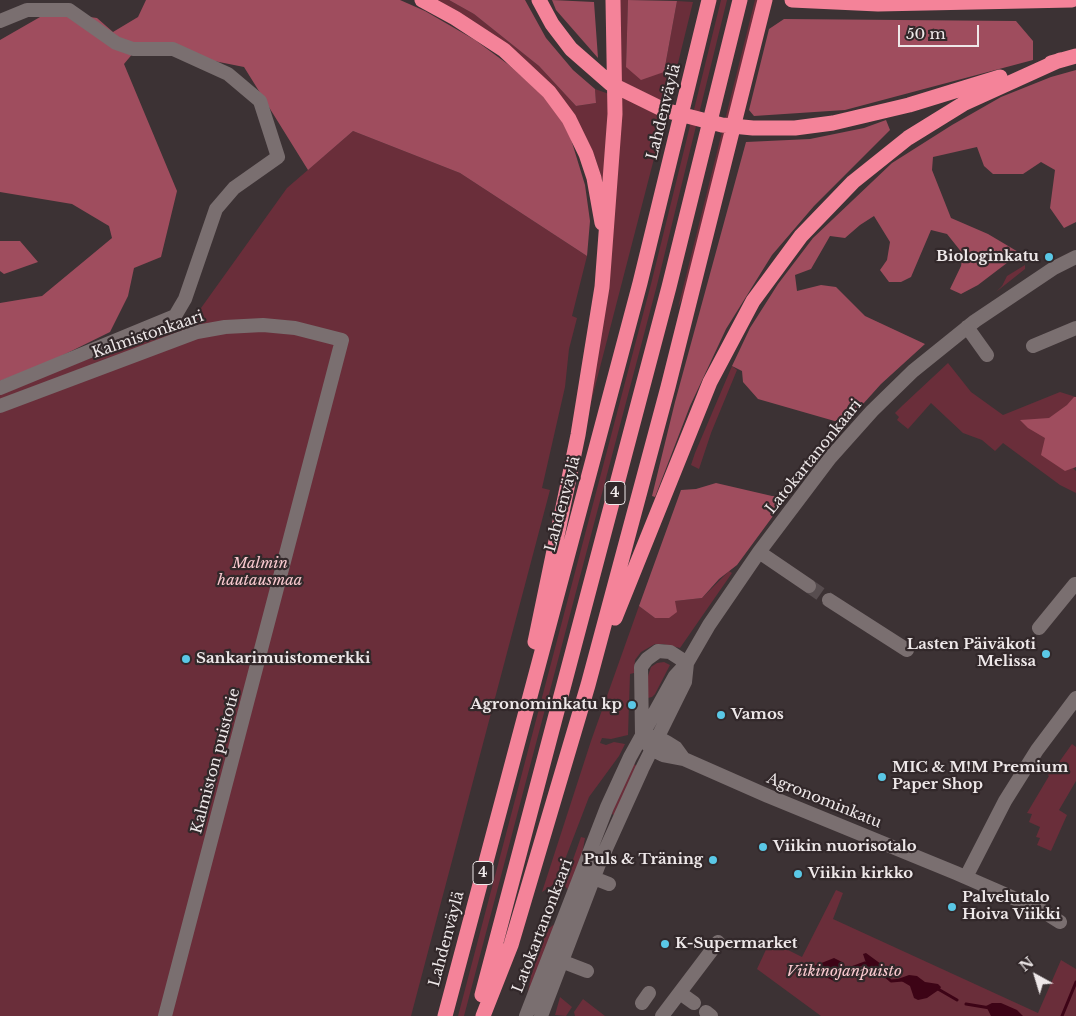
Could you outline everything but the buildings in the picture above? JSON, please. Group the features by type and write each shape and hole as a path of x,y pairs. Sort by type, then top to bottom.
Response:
{"highway":[{"path":"422,0 455,18 504,50 549,92 569,119 586,154 594,178 602,221 602,288"},
{"path":"539,0 570,48 610,84 642,101 673,113 722,125 753,128 805,127 871,115 1076,56"},
{"path":"516,748 544,594 578,435 602,288 615,114 613,0"},
{"name":"Lahdenväylä","path":"445,1016 640,282 709,0"},
{"name":"4","path":"478,1016 669,288 740,0"},
{"path":"483,1016 510,945 588,685 668,387 765,0"},
{"path":"792,0 878,4 1072,0"},
{"path":"588,685 710,382 753,301 778,264 801,236 852,182 908,138 970,100 1060,60"}],"street":[{"path":"0,21 27,10 69,10 116,43 133,49 173,49 228,74 260,100 278,157 234,188 216,209 185,299 175,316 0,388"},
{"name":"Latokartanonkaari","path":"541,1016 561,961 616,785 675,676 687,663 709,625 759,552 830,458 872,411 913,371 967,327 1054,268 1076,257"},
{"name":"Kalmistonkaari","path":"0,406 197,332 225,327 263,325 295,328 342,340"},
{"path":"967,327 987,355"},
{"path":"1033,346 1076,328"},
{"name":"Kalmiston puistotie","path":"165,1016 342,340"},
{"path":"759,552 809,586"},
{"path":"1039,628 1075,584"},
{"path":"830,600 907,650"},
{"path":"654,743 642,737 641,667 647,659 658,651 670,652 687,663"},
{"name":"Latokartanonkaari","path":"526,1016 587,875 685,682 687,663"},
{"path":"966,877 1005,801 1037,750 1076,698"},
{"name":"Agronominkatu","path":"654,743 671,758 684,759 775,799 966,877 1041,910 1060,922"},
{"path":"587,875 609,884"},
{"path":"662,1016 718,942"},
{"path":"561,961 587,971"},
{"path":"680,993 694,1003"}],"green space":[{"path":"437,0 449,0 474,14 539,66 576,106 596,103 595,89 609,94 605,188 595,157 577,120"},
{"path":"618,0 628,0 626,66 664,72 677,1 693,2 668,104 620,81"},
{"path":"721,0 727,0 657,285 464,1016 458,1016 651,284"},
{"path":"755,0 760,0 694,271 678,308"},
{"path":"621,96 665,116 590,406"},
{"name":"Malmin hautausmaa","path":"353,131 460,173 587,256 572,316 577,318 569,349 565,387 542,488 550,490 411,1016 0,1016 0,391 191,322 287,188"},
{"path":"1025,265 1025,269 996,292 1002,286 1007,276"},
{"path":"948,363 971,392 1003,415 1060,392 1076,397 1076,467 1073,468 1076,471 1076,493 1060,485 1003,443 995,451 982,440 963,433 931,403 908,429 897,420 899,417 895,413"},
{"path":"732,366 737,370 711,433 699,469 691,465"},
{"path":"729,571 732,573 680,648 655,644 641,652 635,660 634,673 630,674 628,735 611,739 602,738 600,743 606,745 614,742 625,744 619,756 589,797 556,883 542,892 591,741 639,606 655,618 675,601 702,598"},
{"path":"664,662 670,665 655,694 648,698 648,676 651,667 657,663"},
{"path":"1072,744 1076,747 1076,781 1059,810 1067,815 1051,851 1037,845 1040,838 1036,837 1040,827 1029,822 1032,814 1027,813 1049,776 1050,771 1052,772"},
{"path":"632,763 639,767 616,816 612,814 617,796"},
{"path":"581,837 585,838 581,860 569,891 564,885"},
{"name":"Viikinojanpuisto","path":"836,890 843,893 833,919 1038,1013 1061,960 1076,969 1076,1016 821,1016 757,969 770,941 802,957"},
{"path":"557,922 526,1002 531,976 547,930"},
{"path":"560,997 572,1007 566,1016 555,1015"},
{"path":"583,999 605,1016 575,1016 574,1012"}],"shaded area":[{"path":"146,0 400,0 425,11 475,40 509,65 552,104 567,126 585,185 590,221 587,256 460,173 353,131 308,170 244,67 139,46 124,64 177,191 161,257 134,268 128,296 110,332 45,364 0,381 0,303 42,296 112,238 109,226 72,204 0,192 0,40 47,13 54,12 97,18 113,32 138,17"},
{"path":"449,0 525,0 546,38 573,70 595,89 596,103 576,106 539,66 474,14"},
{"path":"552,0 594,2 598,58 556,10"},
{"path":"628,0 677,1 664,72 641,80 626,67"},
{"path":"784,19 1016,21 1033,41 1033,60 845,110 754,116 749,110 769,29"},
{"path":"1076,70 1076,222 1064,228 1050,208 1055,170 1041,162 1023,174 993,174 984,166 977,147 933,157 932,170 951,218 988,234 1020,253 978,285 961,294 950,289 961,266 963,254 947,234 931,230 911,277 901,282 889,282 880,270 887,260 890,242 874,216 845,238 830,236 811,269 795,275 797,291 821,285 836,287 865,316 925,344 881,384 845,424 758,399 743,382 742,371 732,366 750,328 778,284 813,238 892,163 1001,97 1051,77"},
{"path":"886,120 890,130 814,206 772,255 726,329 690,406 655,497 652,496 675,402 746,142 810,139 864,128"},
{"path":"0,241 20,241 38,262 4,274 0,271"},
{"path":"1076,397 1076,467 1065,471 1041,455 1045,438 1028,428 1020,420 1049,418 1067,405"},
{"path":"716,483 772,496 787,497 737,565 719,579 702,598 675,601 677,612 669,618 655,618 639,606 681,490 696,489"},
{"path":"866,953 881,964 885,969 884,974 880,974 867,966 863,954"},
{"path":"834,958 844,963 846,974 842,978 834,981 815,972 814,966"},
{"path":"909,975 917,976 925,982 938,984 941,987 927,998 918,1000 914,998 910,986 898,979"},
{"path":"992,1003 1001,1003 1017,1010 1023,1016 991,1016 986,1006"}],"waterway":[{"path":"846,970 865,963 869,965"},
{"path":"881,972 891,981 903,980"},
{"path":"1062,1016 1076,982"},
{"path":"938,989 957,1000"},
{"path":"966,1004 990,1008"}],"tunnel":[{"path":"809,586 829,600"}],"place":[{"name":"Biologinkatu","path":"1049,257"},
{"name":"Lasten Päiväkoti Melissa","path":"1046,654"},
{"name":"Sankarimuistomerkki","path":"186,659"},
{"name":"Agronominkatu kp","path":"632,705"},
{"name":"Vamos","path":"721,715"},
{"name":"MIC & M!M Premium Paper Shop","path":"882,777"},
{"name":"Viikin nuorisotalo","path":"763,847"},
{"name":"Puls & Träning","path":"713,860"},
{"name":"Viikin kirkko","path":"798,874"},
{"name":"Palvelutalo Hoiva Viikki","path":"952,907"},
{"name":"K-Supermarket","path":"665,944"}]}
